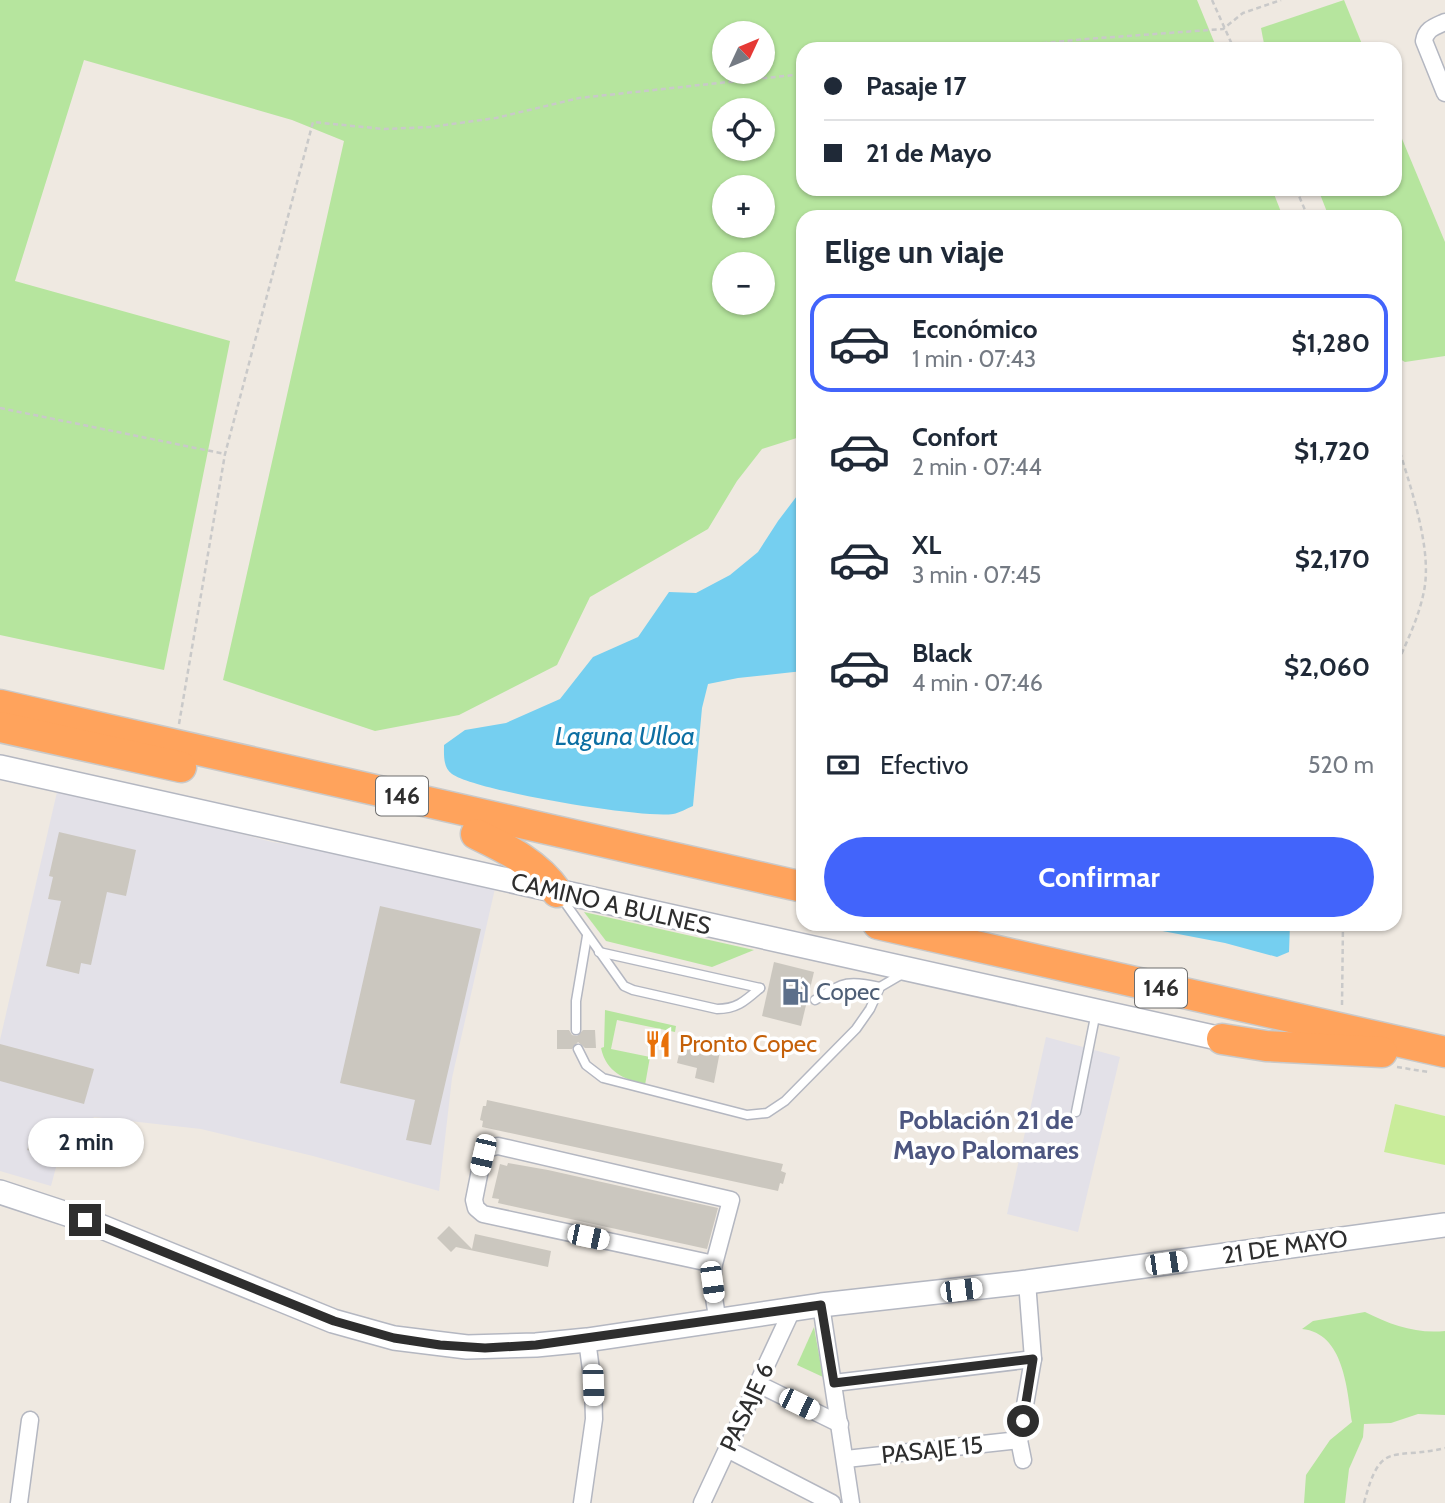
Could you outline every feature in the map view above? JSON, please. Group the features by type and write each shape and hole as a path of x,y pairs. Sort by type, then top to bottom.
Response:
{"highway":[{"name":"146","path":"0,705 796,885"},
{"name":"146","path":"0,727 796,905"},
{"path":"476,834 530,863 557,892"},
{"name":"146","path":"908,931 1445,1053"},
{"name":"146","path":"998,931 1445,1032"},
{"path":"1222,1039 1266,1046 1445,1053"}],"street":[{"path":"1445,23 1431,28 1424,41 1445,93"},
{"name":"CAMINO A BULNES","path":"0,766 1222,1039"},
{"path":"715,1264 483,1214 476,1208 474,1200 483,1155 489,1148 498,1146 731,1200 712,1282 718,1321"},
{"name":"21 DE MAYO","path":"0,1192 85,1220 307,1311 373,1333 418,1342 467,1347 536,1345 587,1339 821,1305 1027,1282 1445,1225"},
{"path":"1023,1460 1019,1440 1033,1359 1027,1282"},
{"path":"821,1305 850,1503"},
{"name":"PASAJE 6","path":"702,1503 792,1310"},
{"path":"582,1503 594,1419 587,1339"},
{"path":"834,1383 1033,1359"},
{"path":"758,1384 840,1424"},
{"path":"19,1503 30,1420"},
{"name":"PASAJE 15","path":"845,1459 1019,1440"},
{"path":"727,1450 832,1503"}],"lane":[{"path":"557,892 587,936 619,980 632,990 717,1009 739,1006 760,988 599,952"},
{"path":"576,1030 576,1001 587,936"},
{"path":"578,1049 586,1065 603,1078 747,1115 757,1115 774,1110 785,1101 856,1029 870,1009 880,987 910,970"},
{"path":"815,1000 841,985 855,981 880,987"},
{"path":"1076,1112 1096,1012"}],"path":[{"path":"1212,0 1230,42"},
{"path":"1049,42 1223,29 1243,13 1281,0"},
{"path":"175,745 225,454 313,122 360,128 430,127 496,118 579,98 796,75"},
{"path":"0,408 225,454"},
{"path":"1402,462 1426,553 1424,591 1402,652"},
{"path":"1342,1009 1343,931"},
{"path":"1364,1503 1372,1474 1385,1459 1400,1454 1445,1448"}],"shaded area":[{"path":"57,792 162,813 272,842 383,860 496,884 452,1078 439,1191 313,1156 201,1129 94,1117 78,1145 63,1141 51,1186 0,1171 0,1040"},
{"path":"1046,1037 1120,1057 1078,1232 1007,1214"}],"green space":[{"path":"0,0 1197,0 1214,42 796,42 796,196 1275,196 1280,210 796,210 796,438 762,449 737,481 708,529 590,597 557,665 459,715 375,731 223,680 344,141 292,120 84,60 15,281 230,341 164,670 0,635"},
{"path":"1344,0 1361,42 1264,42 1261,28"},
{"path":"1402,139 1445,242 1445,356 1402,360 1402,210 1326,210 1321,196 1402,196"},
{"path":"584,912 754,950 712,967 606,941"},
{"path":"605,1010 676,1026 675,1032 617,1020 611,1049 650,1057 645,1085 617,1073 603,1056 601,1048 604,1047"},
{"path":"1395,1104 1445,1116 1445,1165 1384,1152"},
{"path":"1365,1312 1404,1328 1445,1331 1445,1415 1418,1414 1391,1423 1364,1424 1363,1437 1349,1469 1345,1503 1304,1503 1306,1475 1330,1440 1352,1422 1345,1379 1335,1351 1316,1333 1302,1329 1313,1321"},
{"path":"814,1327 823,1377 797,1365"}],"water":[{"name":"Laguna Ulloa","path":"796,497 796,672 708,684 702,708 693,806 676,813 656,814 596,808 492,788 467,781 449,771 444,745 465,730 506,723 560,699 593,657 638,637 669,592 696,593 730,575 758,552"},
{"path":"1162,931 1290,931 1289,952 1277,957 1225,943"}],"building":[{"path":"59,832 136,850 126,896 107,892 91,965 81,963 79,974 46,966 61,901 48,899 53,877 49,876"},
{"path":"380,906 481,929 431,1145 406,1140 415,1100 340,1083"},
{"path":"774,962 814,972 801,1026 762,1016"},
{"path":"557,1030 569,1030 572,1035 577,1036 583,1030 595,1030 596,1048 585,1048 578,1042 572,1049 557,1049"},
{"path":"683,1037 721,1046 714,1083 695,1078 697,1068 677,1063"},
{"path":"0,1044 94,1069 84,1104 0,1081"},
{"path":"487,1100 783,1164 781,1171 786,1173 778,1191 482,1127 483,1121 480,1120"},
{"path":"34,1128 53,1134 46,1156 27,1150"},
{"path":"508,1163 718,1208 707,1249 498,1203 499,1199 492,1198 500,1164 507,1166"},
{"path":"449,1226 472,1249 475,1234 551,1251 548,1267 456,1247 451,1252 437,1238"}],"place":[{"name":"Copec","path":"795,992"},
{"name":"Pronto Copec","path":"658,1044"}],"district":[{"name":"Población 21 de Mayo Palomares","path":"986,1135"}],"route":[{"path":"85,1220 334,1321 394,1338 440,1345 503,1348 536,1345 821,1305 834,1383 1033,1359 1023,1421"}]}
